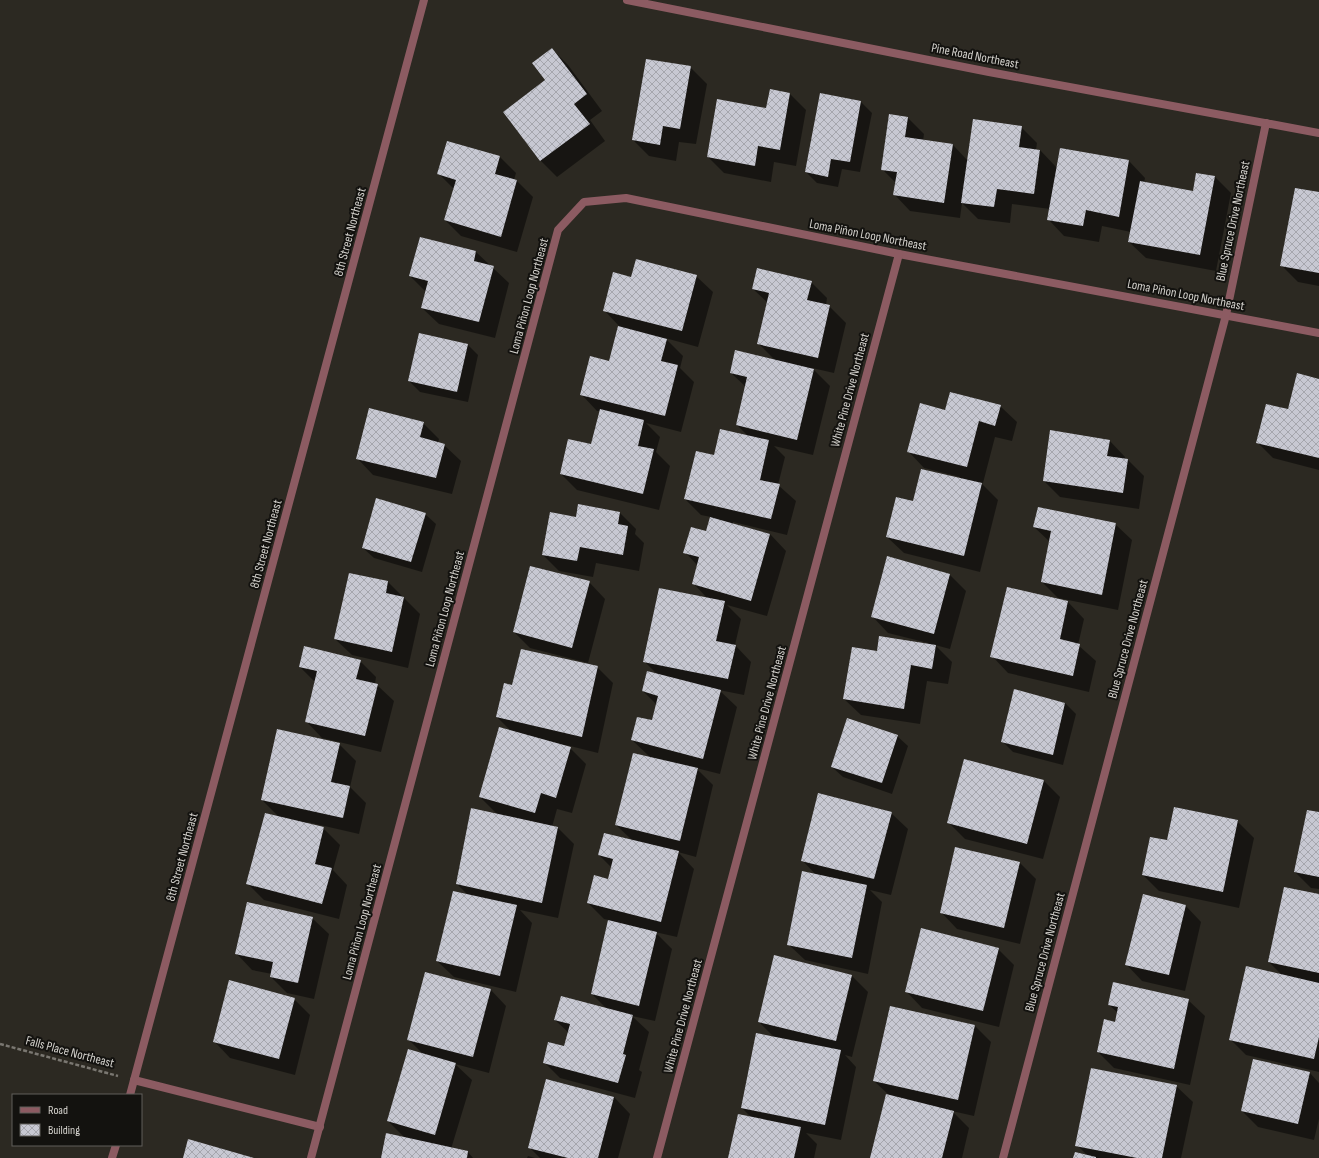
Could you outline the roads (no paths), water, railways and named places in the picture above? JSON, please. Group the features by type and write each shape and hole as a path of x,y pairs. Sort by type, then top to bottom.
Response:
{"street":[{"name":"8th Street Northeast","path":"130,1094 424,0"},
{"name":"Pine Road Northeast","path":"627,0 989,72 1319,133"},
{"name":"Blue Spruce Drive Northeast","path":"1003,1158 1226,315 1266,123"},
{"name":"Loma Piñon Loop Northeast","path":"312,1158 558,230 584,202 626,198 899,254 1319,333"},
{"name":"White Pine Drive Northeast","path":"658,1158 899,254"},
{"path":"134,1080 320,1128"},
{"path":"112,1158 116,1146"}]}
